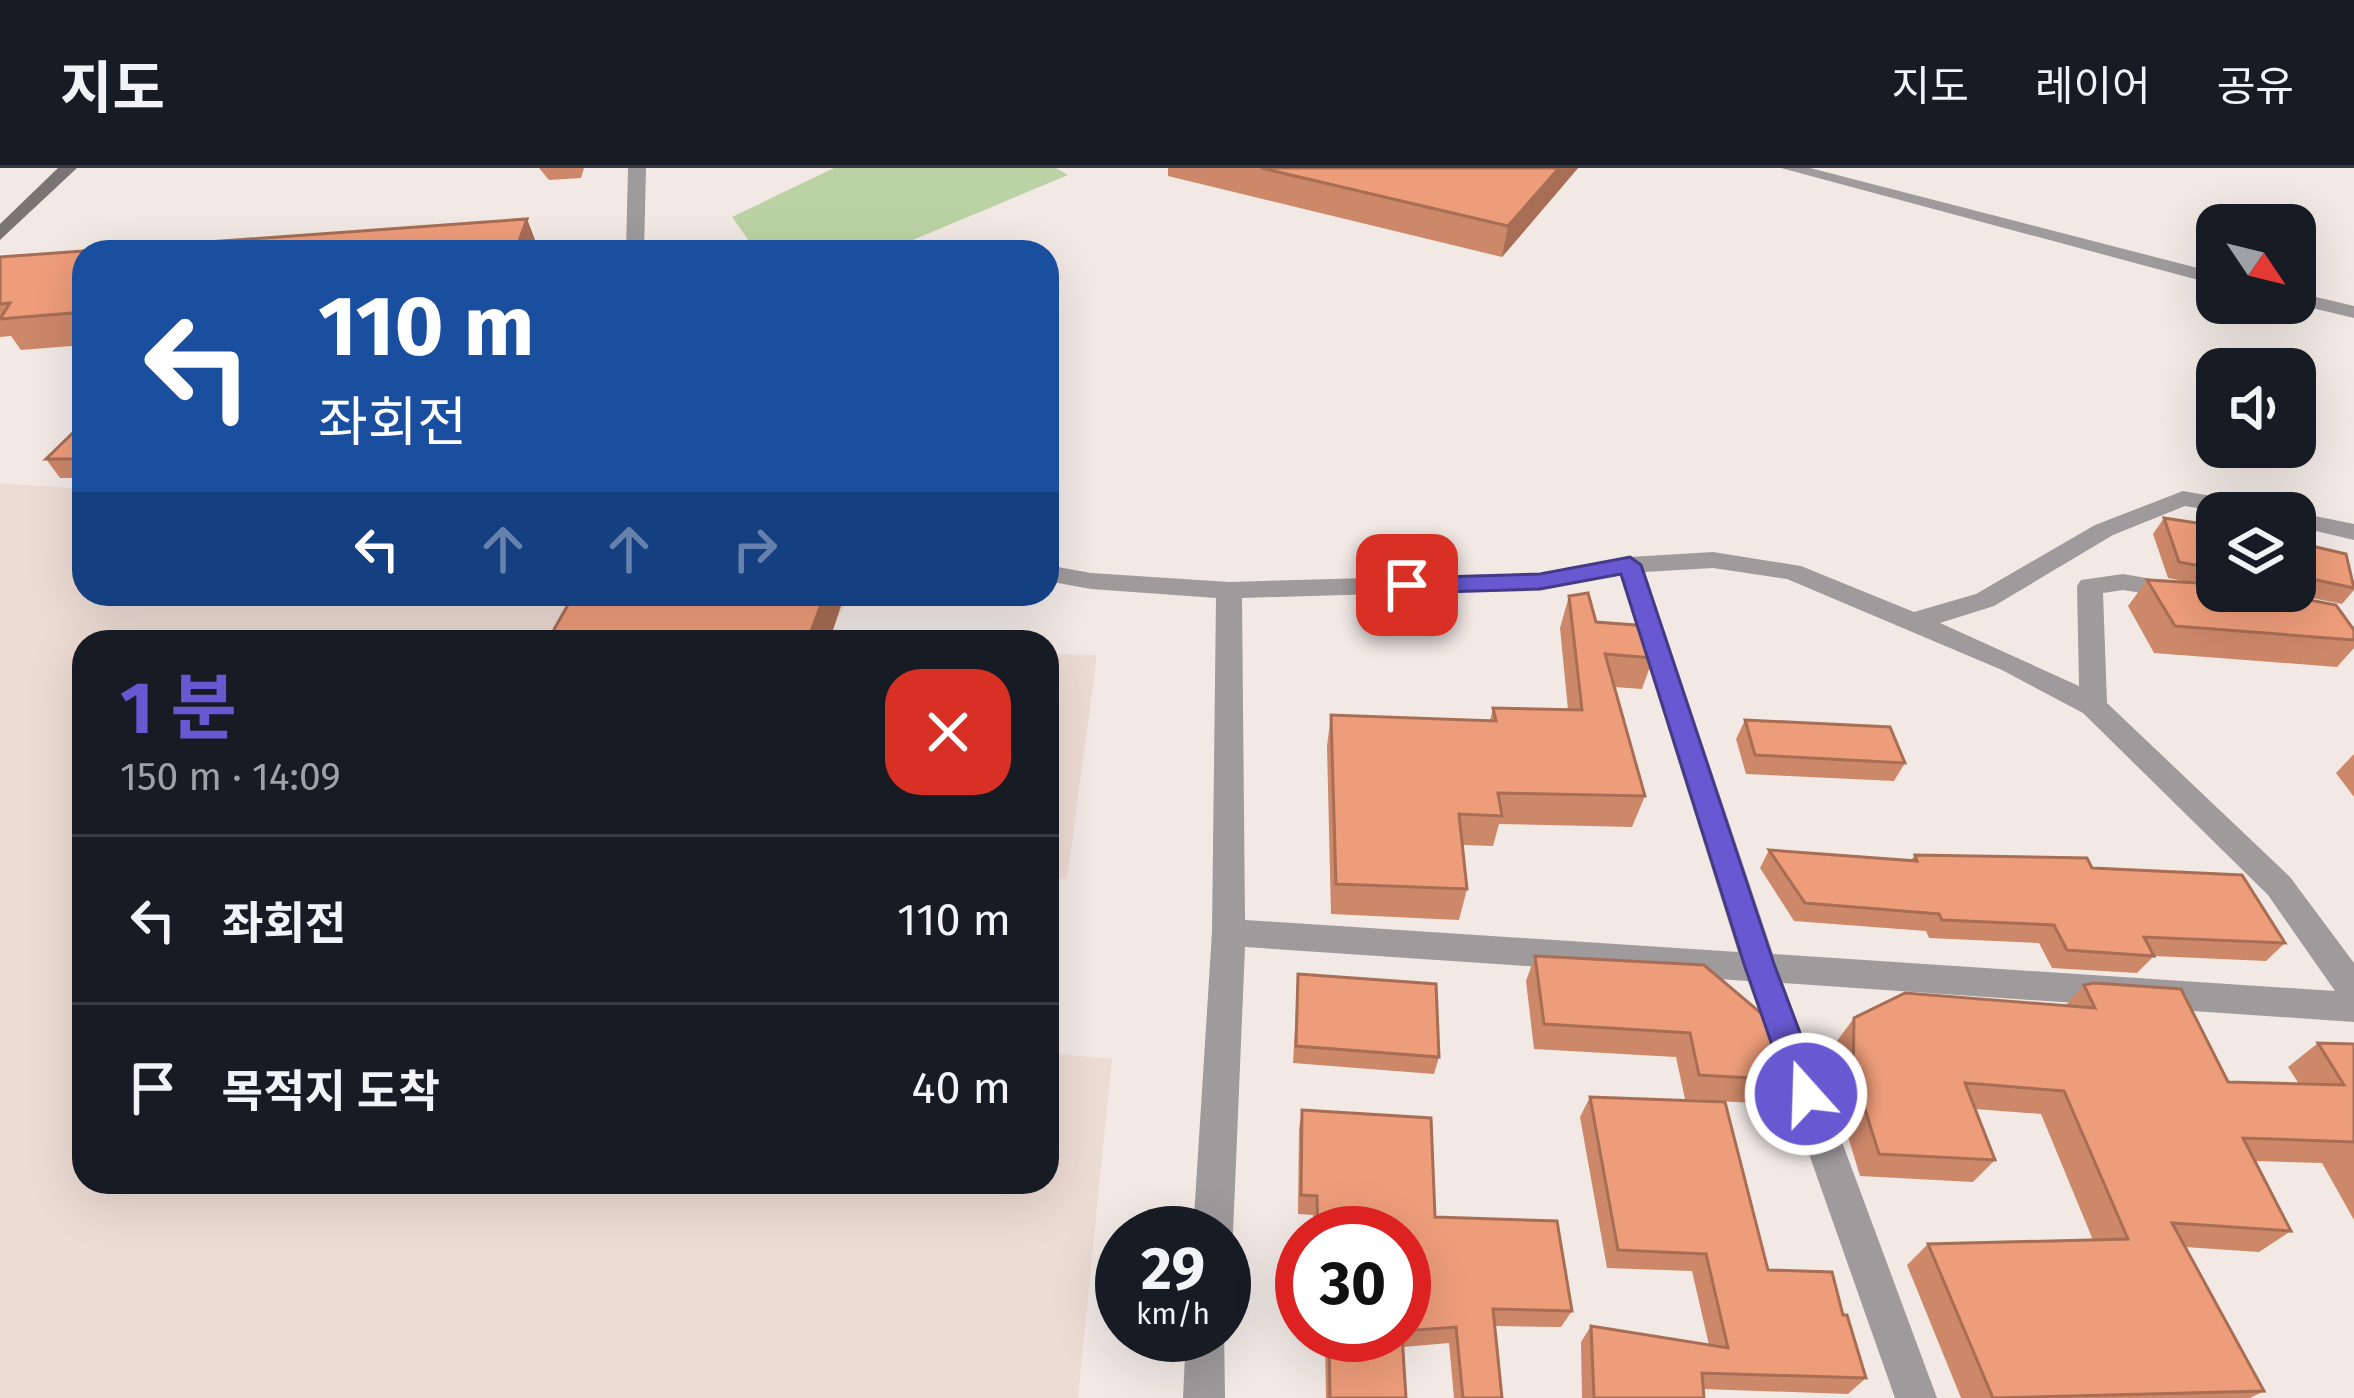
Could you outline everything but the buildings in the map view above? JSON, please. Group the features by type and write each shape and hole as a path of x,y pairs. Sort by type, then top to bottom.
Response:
{"main road":[{"path":"0,234 68,168"}],"street":[{"path":"635,240 637,168"},
{"path":"1790,168 2196,274"},
{"path":"2316,303 2354,312"},
{"path":"1916,621 1985,599 2104,530 2183,498 2196,500"},
{"path":"2316,524 2354,532"},
{"path":"1059,576 1228,590 1540,581 1630,565 1713,560 1792,572 2012,663 2093,706 2279,886 2354,990"},
{"path":"1630,565 1759,964 1916,1398"},
{"path":"2093,706 2090,586 2123,582 2196,595"},
{"path":"1214,1206 1229,932 1228,590"},
{"path":"1229,932 2354,1007"},
{"path":"1204,1398 1206,1362"}],"shaded area":[{"path":"0,483 72,488 72,606 844,606 832,630 72,630 72,1194 1059,1194 1059,1054 1112,1059 1078,1398 0,1398"},
{"path":"1059,654 1097,655 1067,879 1059,878"}],"green space":[{"path":"834,168 1056,168 1068,175 913,240 748,240 732,217"}],"route":[{"path":"1407,585 1540,581 1630,565 1806,1094"}]}
